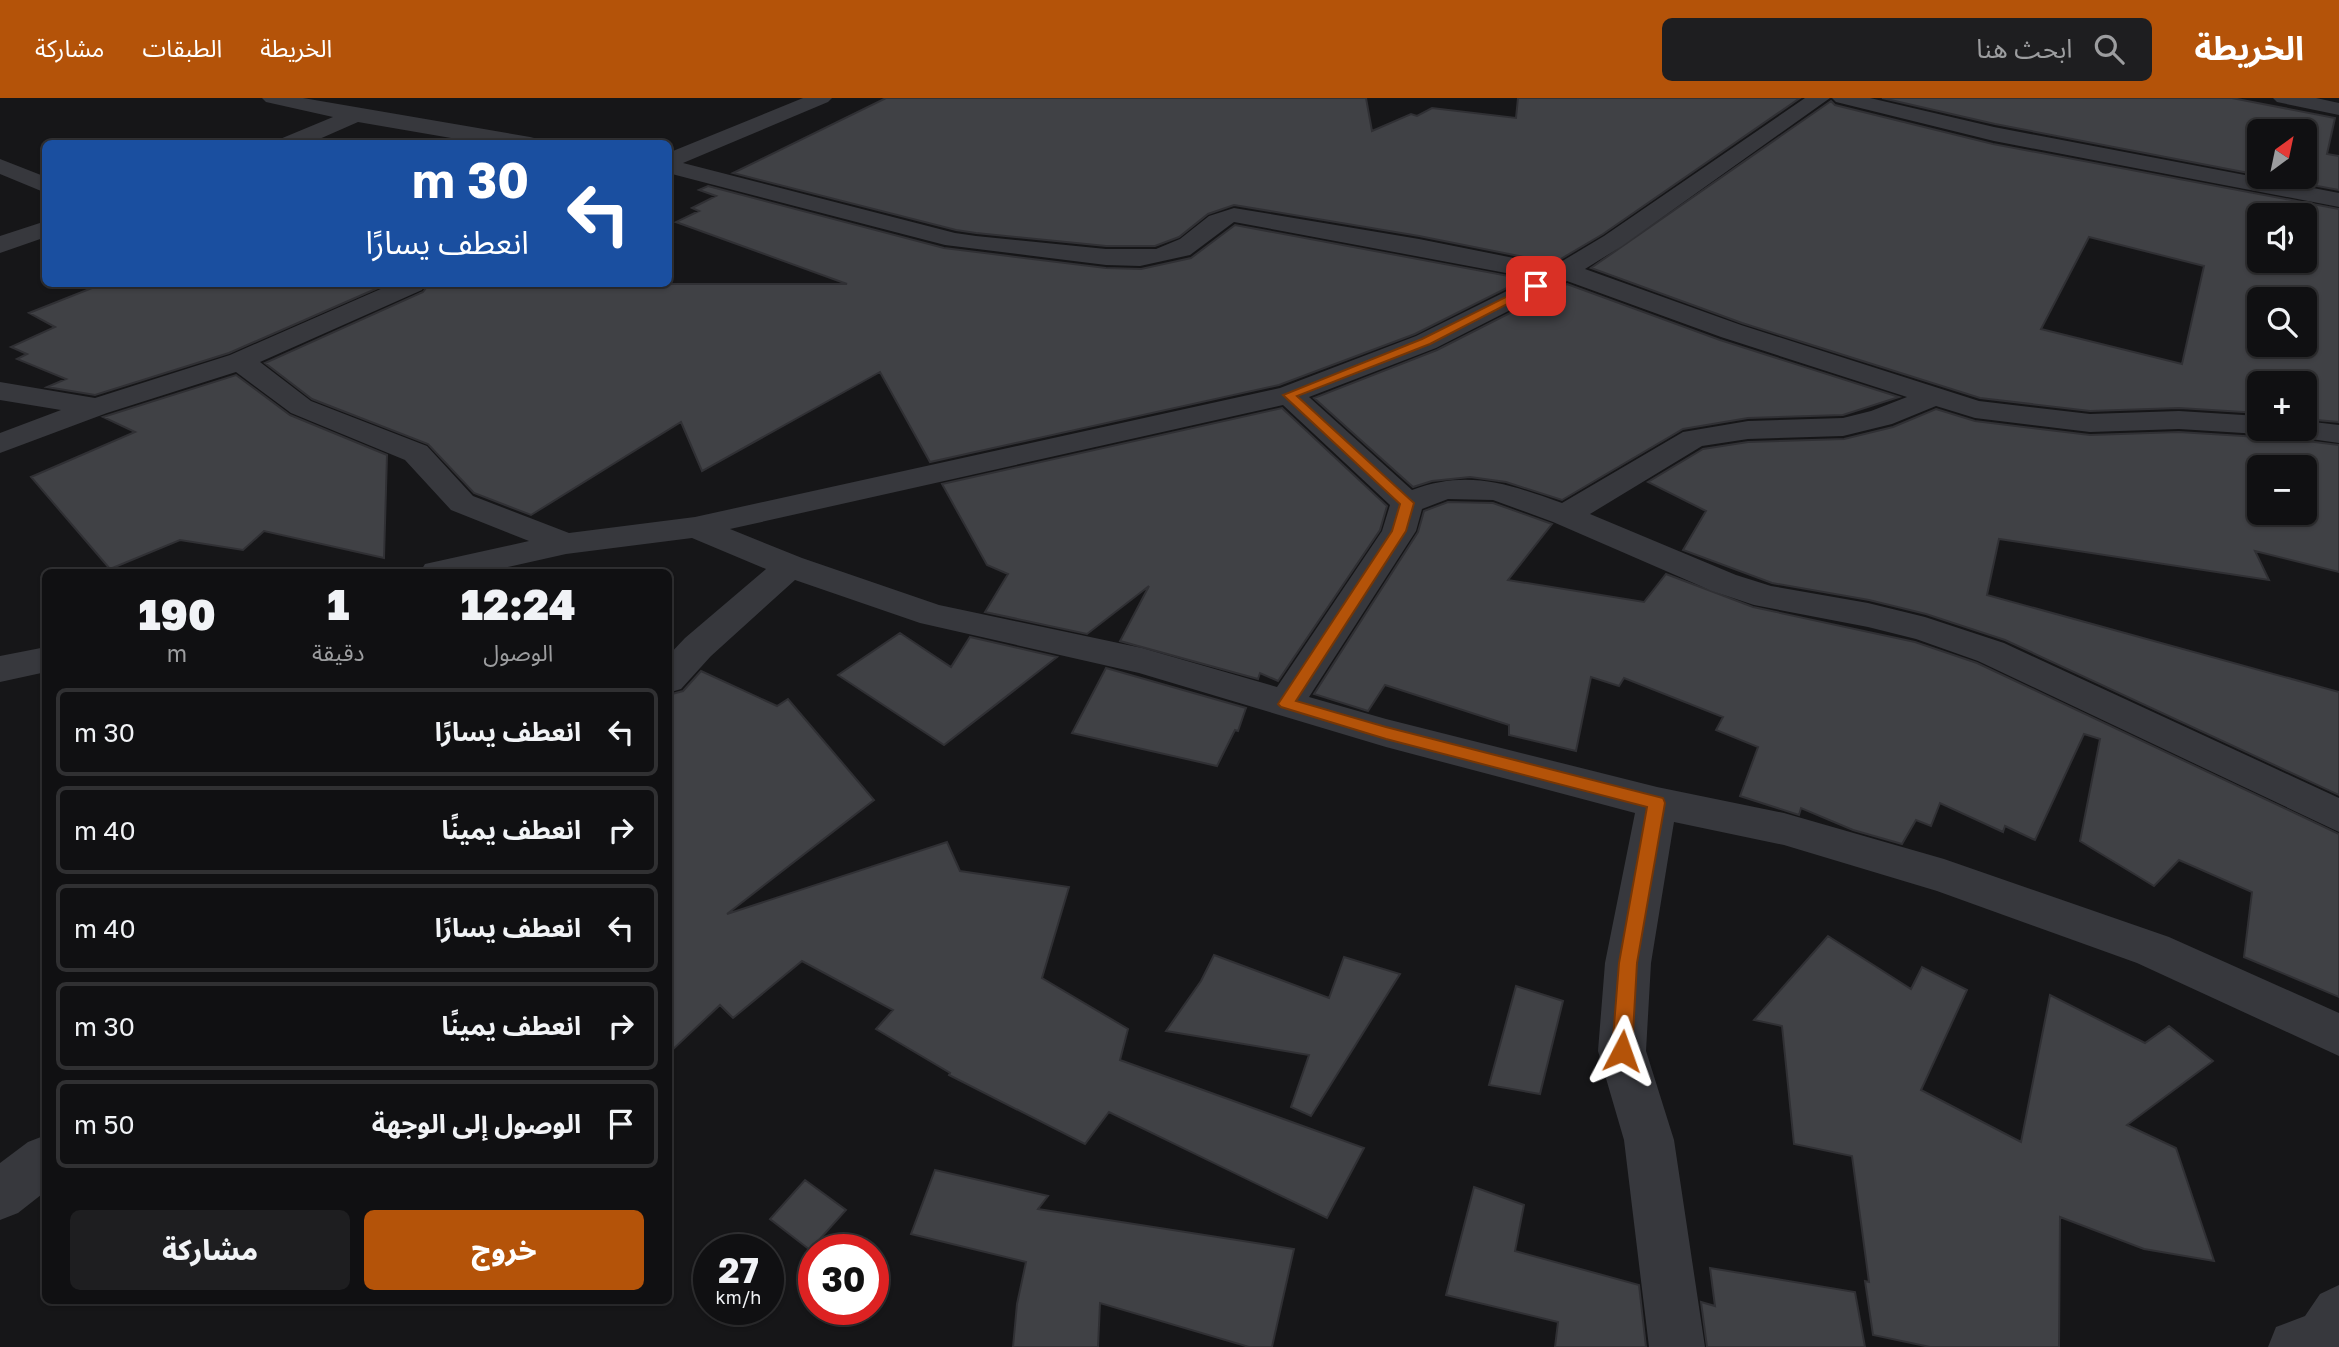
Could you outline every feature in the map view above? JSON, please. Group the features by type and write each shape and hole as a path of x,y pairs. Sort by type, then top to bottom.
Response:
{"street":[{"path":"273,98 358,117 505,140"},
{"path":"298,140 358,117 361,109 382,98"},
{"path":"672,161 821,98"},
{"path":"451,569 566,544 695,527 1289,395 1426,342 1562,273 1613,241 1819,98"},
{"path":"1843,98 2006,137 2339,200"},
{"path":"2284,98 2339,109"},
{"path":"672,164 954,240 982,245 1128,258 1161,256 1188,247 1226,215 1234,215 1562,273 1731,331 1975,409 2046,420 2090,423 2179,420 2247,424"},
{"path":"0,166 42,184"},
{"path":"0,245 42,230"},
{"path":"0,444 97,407 240,361 406,287"},
{"path":"240,361 301,407 416,453 462,503 566,544"},
{"path":"0,391 97,407"},
{"path":"1289,395 1407,503"},
{"path":"1565,515 1694,438 1748,430 1843,427 1881,418 1933,397"},
{"path":"2317,432 2339,434"},
{"path":"1407,503 1444,489 1497,491 1565,515 1755,594 1812,607 1868,615 1925,629 1991,652 2339,816"},
{"path":"1286,704 1399,531 1407,503"},
{"path":"695,527 790,566 933,615 1142,661 1386,733 1657,803 1784,829 1944,876 2153,950 2339,1035"},
{"path":"672,676 698,647 790,566"},
{"path":"0,669 42,660"},
{"path":"1657,803 1628,963 1622,1051 1650,1140 1677,1347"},
{"path":"0,1195 42,1162"},
{"path":"2295,1347 2323,1338 2339,1313"}],"building":[{"path":"886,98 1366,98 1372,131 1411,114 1417,116 1432,108 1516,118 1518,98 1800,98 1603,234 1554,263 1419,236 1234,205 1208,214 1179,237 1155,246 1106,246 976,233 733,173"},
{"path":"1882,98 2232,98 2335,118 2327,154 2339,156 2339,190 2317,186 2317,119 2247,119 2247,173 1995,124"},
{"path":"1831,101 1835,105 1993,144 2307,203 2247,203 2247,273 2317,273 2317,205 2339,209 2339,422 2317,420 2317,371 2247,371 2247,412 2179,408 2090,411 1980,398 1742,323 1591,268","holes":["2089,237 2204,266 2182,364 2041,329"]},
{"path":"708,186 944,248 1106,268 1141,269 1191,258 1235,225 1525,279 1415,334 1279,385 930,462 880,372 702,471 681,422 531,515 474,493 428,444 312,399 265,363 423,292 427,287 847,284 676,222 699,211 692,208 716,196 699,190"},
{"path":"1567,284 1720,340 1899,397 1843,415 1748,418 1683,429 1562,500 1506,482 1470,477 1432,481 1413,487 1314,398 1437,350"},
{"path":"94,287 380,287 229,353 95,395 47,387 66,379 17,359 27,354 11,347 55,327 29,313"},
{"path":"236,375 290,415 387,455 384,558 264,531 243,550 180,540 110,569 31,477 135,432 103,417"},
{"path":"1282,408 1387,506 1380,530 1278,681 1260,673 1258,679 1120,641 1149,586 1087,634 985,612 1008,574 987,565 942,484"},
{"path":"1936,409 1975,421 2090,435 2179,432 2247,436 2247,441 2306,441 2339,445 2339,572 2255,551 2269,580 1999,539 1987,595 2339,692 2339,795 2005,640 1926,614 1869,600 1772,583 1683,550 1706,511 1648,482 1703,449 1748,442 1844,439 1893,427"},
{"path":"1448,502 1493,503 1552,524 1508,580 1644,602 1666,574 1753,607 1915,642 1977,663 2339,834 2339,997 2244,957 2252,892 2179,860 2154,886 2080,841 2100,739 2084,734 2035,840 2005,826 2003,832 1940,803 1931,826 1916,820 1902,844 1853,830 1801,808 1799,815 1740,796 1758,747 1716,730 1723,717 1624,678 1619,686 1591,677 1576,751 1509,735 1509,725 1385,685 1368,711 1314,694 1418,532 1424,511"},
{"path":"900,633 951,667 970,637 1057,657 944,745 838,675"},
{"path":"1106,668 1246,708 1238,731 1235,730 1217,766 1072,733"},
{"path":"701,671 777,706 788,699 874,800 727,914 947,842 960,871 1069,887 1042,978 1128,1029 1120,1060 1364,1148 1327,1218 1109,1112 1085,1144 949,1075 950,1073 876,1029 893,1010 802,961 733,1018 720,1005 672,1050 672,694 683,691"},
{"path":"1828,936 1911,989 1922,967 1967,990 1921,1090 2021,1142 2050,995 2145,1043 2169,1026 2213,1061 2127,1125 2176,1148 2214,1261 2144,1249 2060,1217 2059,1347 1930,1347 1873,1335 1865,1281 1869,1282 1852,1156 1794,1144 1782,1026 1754,1020"},
{"path":"1214,955 1329,998 1344,957 1400,974 1311,1116 1291,1107 1309,1055 1166,1031 1201,981"},
{"path":"1516,986 1563,1001 1540,1094 1489,1085"},
{"path":"935,1170 1048,1196 1038,1209 1294,1249 1272,1347 1249,1347 1100,1303 1098,1347 1013,1347 1017,1304 1026,1262 911,1234"},
{"path":"805,1180 846,1210 824,1234 798,1234 798,1241 770,1219"},
{"path":"1474,1187 1524,1205 1515,1251 1639,1285 1646,1347 1555,1347 1558,1322 1446,1295"},
{"path":"1710,1268 1855,1292 1865,1347 1707,1347 1701,1302 1715,1306"}],"route":[{"path":"1536,286 1426,342 1289,395 1407,503 1399,531 1286,704 1386,733 1657,803 1628,963 1622,1051"}]}
